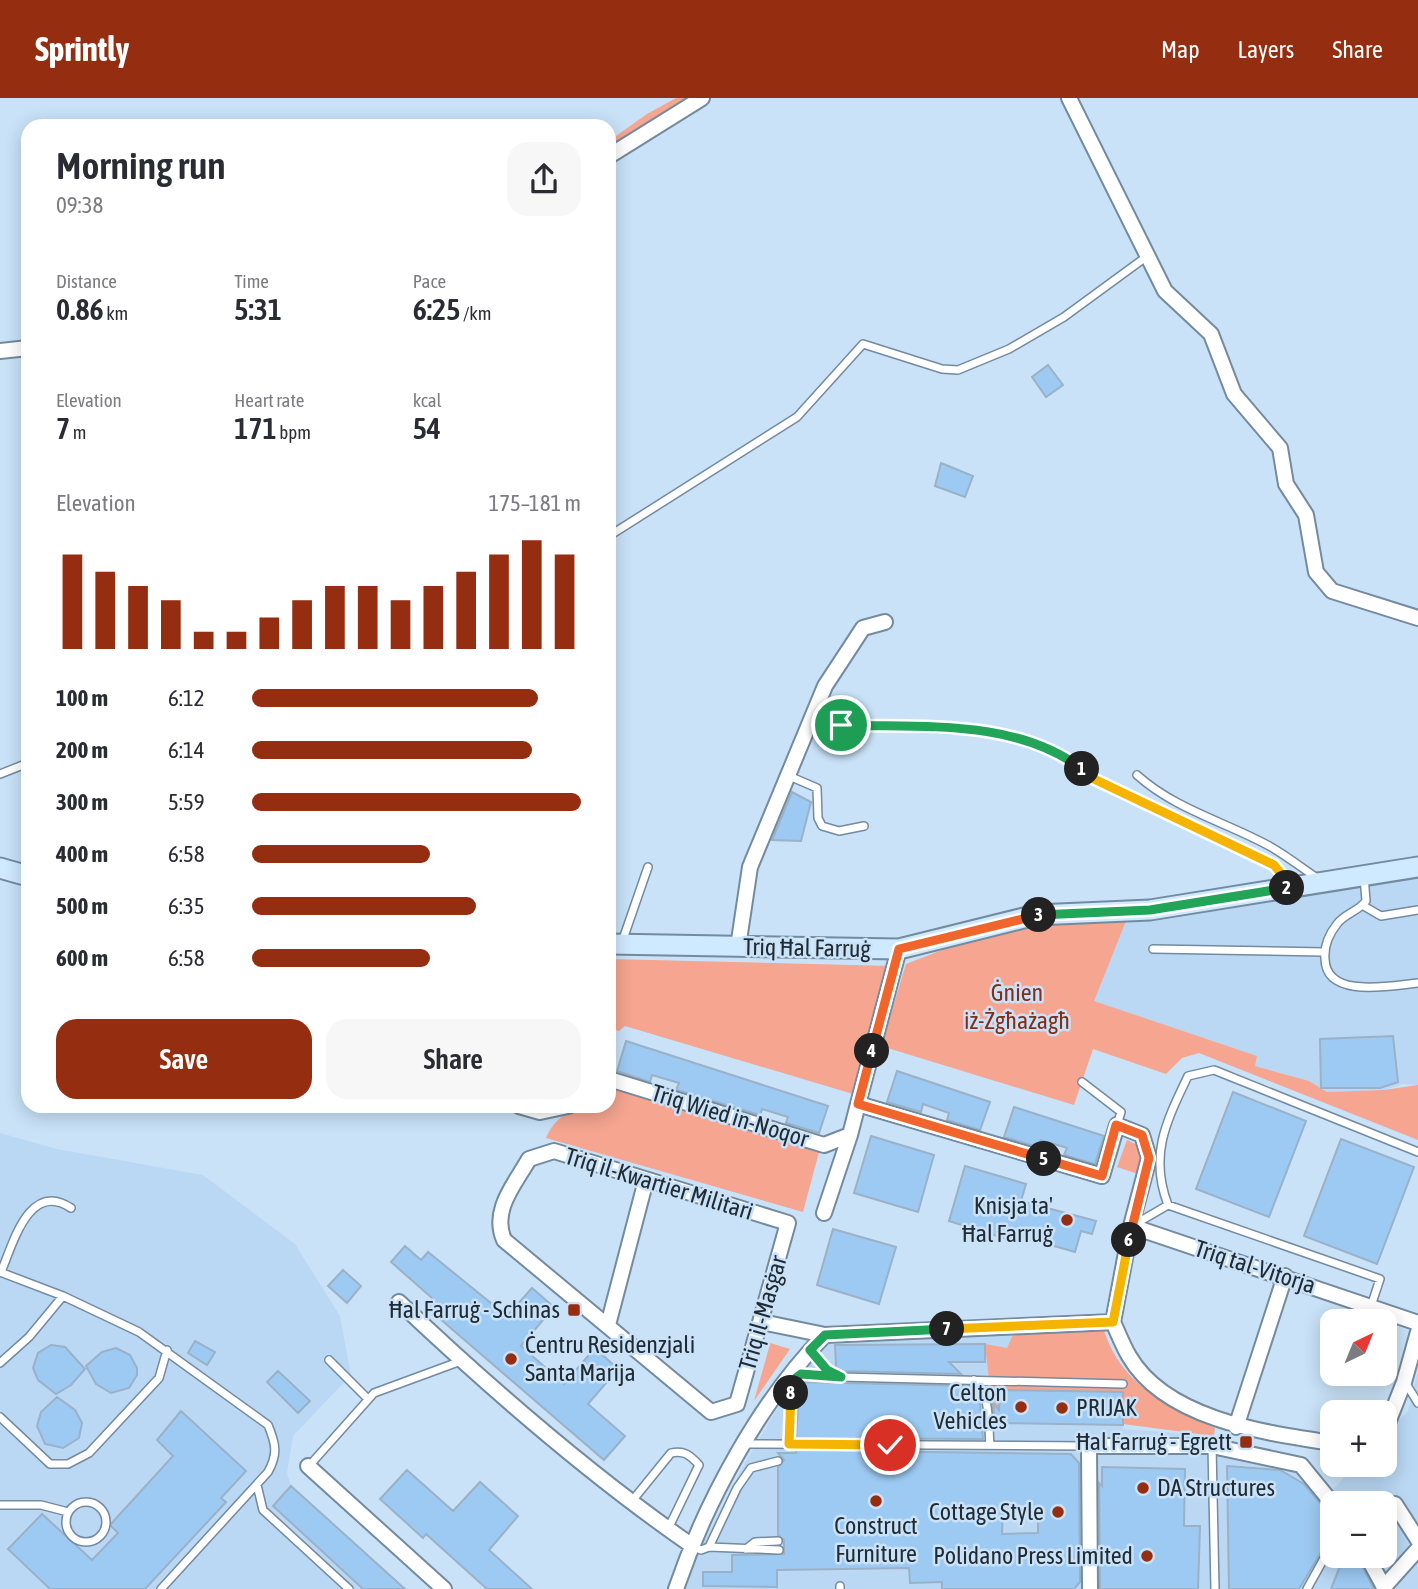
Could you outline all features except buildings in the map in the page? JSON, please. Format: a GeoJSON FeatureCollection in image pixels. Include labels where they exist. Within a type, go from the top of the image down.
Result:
{"type":"FeatureCollection","features":[{"type":"Feature","properties":{"kind":"main road","name":"Triq Ħal Farruġ"},"geometry":{"type":"LineString","coordinates":[[616,944],[899,949],[1036,915],[1150,910],[1418,867]]}},
{"type":"Feature","properties":{"kind":"main road"},"geometry":{"type":"LineString","coordinates":[[0,868],[21,874]]}},
{"type":"Feature","properties":{"kind":"street"},"geometry":{"type":"LineString","coordinates":[[616,152],[702,98]]}},
{"type":"Feature","properties":{"kind":"street"},"geometry":{"type":"LineString","coordinates":[[1069,98],[1165,291],[1211,334],[1234,394],[1280,448],[1286,484],[1306,516],[1316,572],[1332,591],[1418,618]]}},
{"type":"Feature","properties":{"kind":"street"},"geometry":{"type":"LineString","coordinates":[[0,351],[21,349]]}},
{"type":"Feature","properties":{"kind":"street"},"geometry":{"type":"LineString","coordinates":[[738,947],[750,867],[825,686],[850,644],[863,628],[885,622]]}},
{"type":"Feature","properties":{"kind":"street"},"geometry":{"type":"LineString","coordinates":[[824,1213],[850,1135],[899,949]]}},
{"type":"Feature","properties":{"kind":"street","name":"Triq Wied in-Noqor"},"geometry":{"type":"LineString","coordinates":[[616,1081],[824,1145],[850,1135]]}},
{"type":"Feature","properties":{"kind":"street"},"geometry":{"type":"LineString","coordinates":[[858,1104],[1102,1176],[1116,1125],[1142,1135],[1149,1158],[1131,1226],[1113,1322],[1130,1358],[1158,1389],[1236,1427],[1320,1441]]}},
{"type":"Feature","properties":{"kind":"street","name":"Triq il-Kwartier Militari"},"geometry":{"type":"LineString","coordinates":[[608,1325],[504,1240],[499,1228],[500,1210],[529,1159],[554,1151],[788,1223]]}},
{"type":"Feature","properties":{"kind":"street"},"geometry":{"type":"LineString","coordinates":[[608,1325],[646,1180]]}},
{"type":"Feature","properties":{"kind":"street","name":"Triq il-Masġar"},"geometry":{"type":"LineString","coordinates":[[608,1325],[711,1412],[737,1404],[788,1223]]}},
{"type":"Feature","properties":{"kind":"street","name":"Triq tal-Vitorja"},"geometry":{"type":"LineString","coordinates":[[1131,1226],[1418,1322]]}},
{"type":"Feature","properties":{"kind":"street"},"geometry":{"type":"LineString","coordinates":[[1236,1427],[1285,1276]]}},
{"type":"Feature","properties":{"kind":"street"},"geometry":{"type":"LineString","coordinates":[[399,1302],[461,1361],[630,1504],[691,1545]]}},
{"type":"Feature","properties":{"kind":"street"},"geometry":{"type":"LineString","coordinates":[[762,1322],[825,1335],[1113,1322]]}},
{"type":"Feature","properties":{"kind":"street"},"geometry":{"type":"LineString","coordinates":[[1397,1400],[1418,1332]]}},
{"type":"Feature","properties":{"kind":"street"},"geometry":{"type":"LineString","coordinates":[[676,1589],[691,1545],[745,1444],[791,1369],[825,1335]]}},
{"type":"Feature","properties":{"kind":"street"},"geometry":{"type":"LineString","coordinates":[[1090,1589],[1089,1446],[1212,1446],[1301,1465],[1322,1491]]}},
{"type":"Feature","properties":{"kind":"street"},"geometry":{"type":"LineString","coordinates":[[308,1466],[444,1589]]}},
{"type":"Feature","properties":{"kind":"street"},"geometry":{"type":"LineString","coordinates":[[1397,1507],[1418,1541]]}},
{"type":"Feature","properties":{"kind":"street"},"geometry":{"type":"LineString","coordinates":[[1373,1568],[1384,1588],[1418,1549]]}},
{"type":"Feature","properties":{"kind":"lane"},"geometry":{"type":"LineString","coordinates":[[616,532],[797,417],[863,344],[942,369],[958,370],[1009,349],[1064,317],[1146,257]]}},
{"type":"Feature","properties":{"kind":"lane"},"geometry":{"type":"LineString","coordinates":[[841,725],[992,731],[1062,754],[1094,779],[1274,865],[1292,887]]}},
{"type":"Feature","properties":{"kind":"lane"},"geometry":{"type":"LineString","coordinates":[[0,774],[21,766]]}},
{"type":"Feature","properties":{"kind":"lane"},"geometry":{"type":"LineString","coordinates":[[1137,775],[1157,793],[1217,824],[1271,847],[1323,882]]}},
{"type":"Feature","properties":{"kind":"lane"},"geometry":{"type":"LineString","coordinates":[[789,776],[817,788],[818,818],[822,826],[839,831],[864,825]]}},
{"type":"Feature","properties":{"kind":"lane"},"geometry":{"type":"LineString","coordinates":[[616,942],[648,867]]}},
{"type":"Feature","properties":{"kind":"lane"},"geometry":{"type":"LineString","coordinates":[[1364,876],[1366,901],[1337,923],[1324,952],[1325,966],[1336,980],[1347,986],[1418,983]]}},
{"type":"Feature","properties":{"kind":"lane"},"geometry":{"type":"LineString","coordinates":[[1363,905],[1381,916],[1418,910]]}},
{"type":"Feature","properties":{"kind":"lane"},"geometry":{"type":"LineString","coordinates":[[1153,949],[1324,952]]}},
{"type":"Feature","properties":{"kind":"lane"},"geometry":{"type":"LineString","coordinates":[[1168,1205],[1160,1183],[1162,1131],[1188,1076],[1214,1070],[1418,1152]]}},
{"type":"Feature","properties":{"kind":"lane"},"geometry":{"type":"LineString","coordinates":[[1082,1082],[1121,1112],[1116,1125]]}},
{"type":"Feature","properties":{"kind":"lane"},"geometry":{"type":"LineString","coordinates":[[71,1208],[65,1203],[45,1202],[26,1214],[1,1272],[63,1296],[139,1332],[268,1425],[276,1444],[274,1461],[257,1485],[161,1589]]}},
{"type":"Feature","properties":{"kind":"lane"},"geometry":{"type":"LineString","coordinates":[[1131,1226],[1168,1205],[1380,1279],[1371,1306]]}},
{"type":"Feature","properties":{"kind":"lane"},"geometry":{"type":"LineString","coordinates":[[0,1363],[29,1337],[63,1296]]}},
{"type":"Feature","properties":{"kind":"lane"},"geometry":{"type":"LineString","coordinates":[[0,1417],[50,1464],[68,1464],[89,1453],[159,1378],[167,1350]]}},
{"type":"Feature","properties":{"kind":"lane"},"geometry":{"type":"LineString","coordinates":[[810,1350],[827,1370],[841,1377]]}},
{"type":"Feature","properties":{"kind":"lane"},"geometry":{"type":"LineString","coordinates":[[329,1360],[368,1399]]}},
{"type":"Feature","properties":{"kind":"lane"},"geometry":{"type":"LineString","coordinates":[[308,1466],[374,1393],[461,1361]]}},
{"type":"Feature","properties":{"kind":"lane"},"geometry":{"type":"LineString","coordinates":[[789,1444],[792,1381],[801,1374],[1123,1384]]}},
{"type":"Feature","properties":{"kind":"lane"},"geometry":{"type":"LineString","coordinates":[[973,1380],[982,1387],[986,1401],[990,1445]]}},
{"type":"Feature","properties":{"kind":"lane"},"geometry":{"type":"LineString","coordinates":[[1404,1382],[1418,1403]]}},
{"type":"Feature","properties":{"kind":"lane"},"geometry":{"type":"LineString","coordinates":[[745,1444],[1089,1446]]}},
{"type":"Feature","properties":{"kind":"lane"},"geometry":{"type":"LineString","coordinates":[[1212,1446],[1215,1589]]}},
{"type":"Feature","properties":{"kind":"lane"},"geometry":{"type":"LineString","coordinates":[[630,1504],[671,1453],[680,1451],[691,1456],[699,1465],[668,1529]]}},
{"type":"Feature","properties":{"kind":"lane"},"geometry":{"type":"LineString","coordinates":[[709,1547],[737,1488],[751,1468],[778,1461]]}},
{"type":"Feature","properties":{"kind":"lane"},"geometry":{"type":"LineString","coordinates":[[257,1485],[263,1510],[349,1589]]}},
{"type":"Feature","properties":{"kind":"lane"},"geometry":{"type":"LineString","coordinates":[[0,1506],[41,1505],[68,1512],[84,1502],[99,1505],[106,1519],[103,1533],[96,1540],[79,1541],[68,1532],[68,1512]]}},
{"type":"Feature","properties":{"kind":"lane"},"geometry":{"type":"LineString","coordinates":[[746,1549],[755,1542],[778,1541]]}},
{"type":"Feature","properties":{"kind":"lane"},"geometry":{"type":"LineString","coordinates":[[691,1545],[701,1550],[709,1547],[779,1550]]}},
{"type":"Feature","properties":{"kind":"lane"},"geometry":{"type":"LineString","coordinates":[[1307,1589],[1320,1566]]}},
{"type":"Feature","properties":{"kind":"shaded area"},"geometry":{"type":"Polygon","coordinates":[[[1418,876],[1418,1085],[1403,1084],[1384,1090],[1327,1092],[1309,1081],[1254,1066],[1257,1056],[1093,1001],[1126,921],[1418,876]]]}},
{"type":"Feature","properties":{"kind":"shaded area"},"geometry":{"type":"Polygon","coordinates":[[[0,1133],[57,1149],[203,1175],[295,1244],[340,1316],[351,1375],[293,1436],[287,1473],[291,1486],[405,1589],[0,1589],[0,1133]]]}},
{"type":"Feature","properties":{"kind":"shaded area"},"geometry":{"type":"Polygon","coordinates":[[[1104,1331],[1111,1351],[1127,1372],[1123,1429],[1214,1436],[1333,1489],[1344,1477],[1397,1477],[1397,1422],[1408,1411],[1418,1371],[1418,1589],[679,1589],[745,1463],[818,1339],[1104,1331]]]}},
{"type":"Feature","properties":{"kind":"green space"},"geometry":{"type":"Polygon","coordinates":[[[676,98],[693,98],[636,129],[616,144],[616,136],[676,98]]]}},
{"type":"Feature","properties":{"kind":"green space","name":"Ġnien iż-Żgħażagħ"},"geometry":{"type":"Polygon","coordinates":[[[1126,921],[1094,1001],[1257,1056],[1255,1066],[1309,1081],[1327,1092],[1384,1090],[1418,1085],[1418,1140],[1199,1053],[1182,1058],[1166,1074],[1093,1049],[1074,1105],[881,1046],[906,964],[973,938],[1046,922],[1126,921]]]}},
{"type":"Feature","properties":{"kind":"green space"},"geometry":{"type":"Polygon","coordinates":[[[616,959],[891,966],[853,1094],[625,1026],[616,1030],[616,959]]]}},
{"type":"Feature","properties":{"kind":"green space"},"geometry":{"type":"Polygon","coordinates":[[[616,1089],[819,1152],[803,1212],[546,1138],[557,1121],[569,1113],[616,1113],[616,1089]]]}},
{"type":"Feature","properties":{"kind":"green space"},"geometry":{"type":"Polygon","coordinates":[[[1127,1140],[1144,1148],[1144,1176],[1117,1167],[1127,1140]]]}},
{"type":"Feature","properties":{"kind":"green space"},"geometry":{"type":"Polygon","coordinates":[[[1104,1331],[1112,1350],[1134,1380],[1163,1401],[1215,1428],[1214,1436],[1123,1424],[1124,1394],[1077,1395],[1077,1422],[993,1416],[985,1344],[1007,1348],[1013,1335],[1104,1331]]]}},
{"type":"Feature","properties":{"kind":"green space"},"geometry":{"type":"Polygon","coordinates":[[[770,1344],[790,1349],[754,1401],[770,1344]]]}},
{"type":"Feature","properties":{"kind":"place","name":"Knisja ta' Ħal Farruġ"},"geometry":{"type":"Point","coordinates":[1067,1220]}},
{"type":"Feature","properties":{"kind":"place","name":"Ħal Farruġ - Schinas"},"geometry":{"type":"Point","coordinates":[574,1310]}},
{"type":"Feature","properties":{"kind":"place","name":"Ċentru Residenzjali Santa Marija"},"geometry":{"type":"Point","coordinates":[511,1359]}},
{"type":"Feature","properties":{"kind":"place","name":"Celton Vehicles"},"geometry":{"type":"Point","coordinates":[1021,1407]}},
{"type":"Feature","properties":{"kind":"place","name":"PRIJAK"},"geometry":{"type":"Point","coordinates":[1062,1408]}},
{"type":"Feature","properties":{"kind":"place","name":"Ħal Farruġ - Egrett"},"geometry":{"type":"Point","coordinates":[1246,1442]}},
{"type":"Feature","properties":{"kind":"place","name":"DA Structures"},"geometry":{"type":"Point","coordinates":[1143,1488]}},
{"type":"Feature","properties":{"kind":"place","name":"Construct Furniture"},"geometry":{"type":"Point","coordinates":[876,1501]}},
{"type":"Feature","properties":{"kind":"place","name":"Cottage Style"},"geometry":{"type":"Point","coordinates":[1058,1512]}},
{"type":"Feature","properties":{"kind":"place","name":"Polidano Press Limited"},"geometry":{"type":"Point","coordinates":[1147,1556]}},
{"type":"Feature","properties":{"kind":"route"},"geometry":{"type":"LineString","coordinates":[[841,725],[992,731],[1062,754],[1094,779],[1274,865],[1292,887],[1150,910],[1036,915],[899,949],[858,1104],[1102,1176],[1116,1125],[1142,1135],[1149,1158],[1131,1226],[1113,1322],[825,1335],[810,1350],[827,1370],[841,1377],[801,1374],[792,1381],[789,1444],[890,1445]]}}]}
